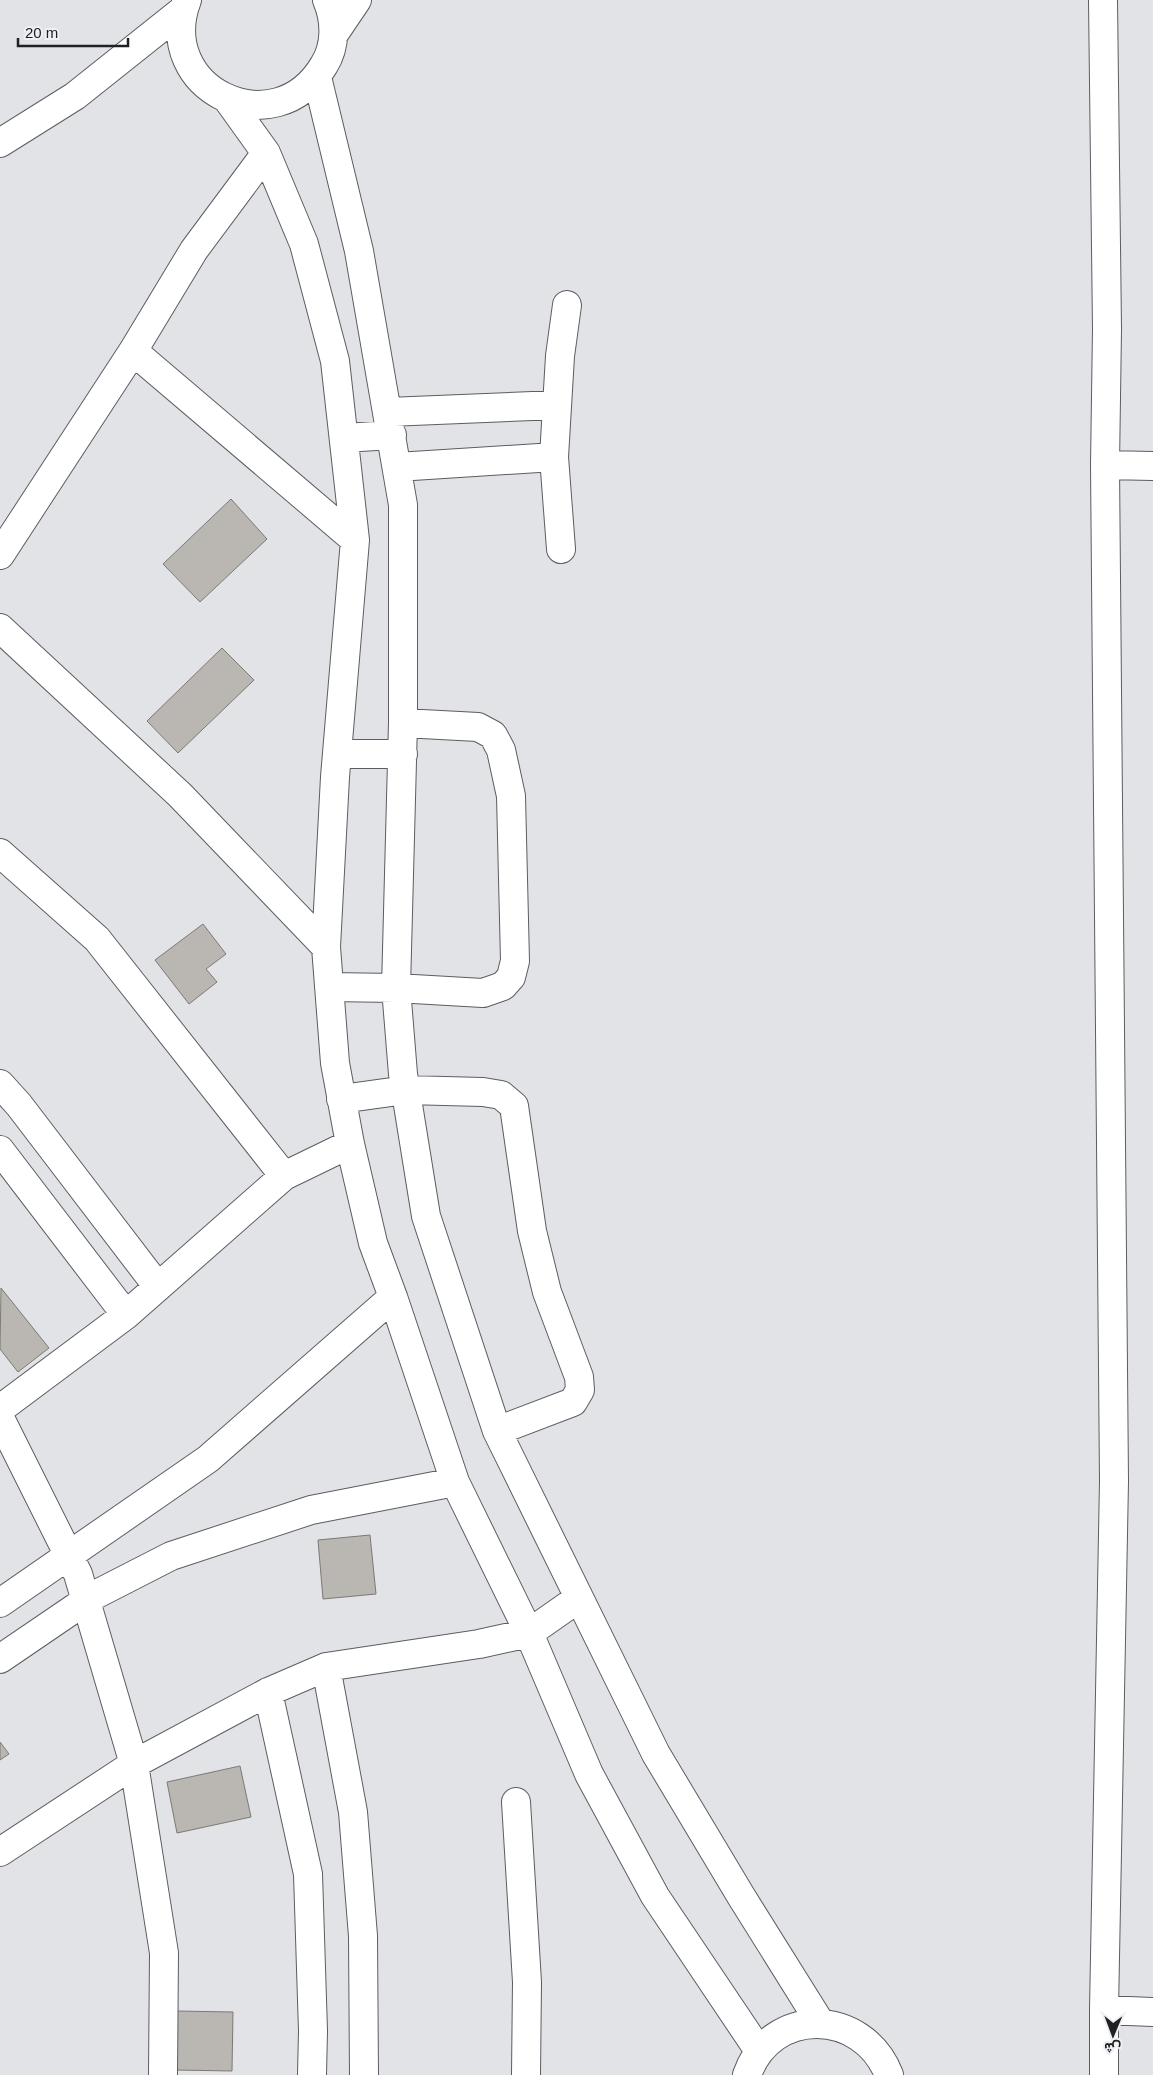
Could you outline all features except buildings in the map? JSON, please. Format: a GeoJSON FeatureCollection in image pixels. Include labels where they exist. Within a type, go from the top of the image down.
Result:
{"type":"FeatureCollection","features":[{"type":"Feature","properties":{"kind":"street"},"geometry":{"type":"LineString","coordinates":[[185,5],[181,32],[185,54],[194,73],[209,89],[228,100],[252,106],[276,104],[299,94],[317,77],[329,57],[334,34],[331,10],[326,0]]}},
{"type":"Feature","properties":{"kind":"street"},"geometry":{"type":"LineString","coordinates":[[334,34],[357,0]]}},
{"type":"Feature","properties":{"kind":"street"},"geometry":{"type":"LineString","coordinates":[[1103,0],[1107,329],[1105,465],[1114,1481],[1104,2075]]}},
{"type":"Feature","properties":{"kind":"street"},"geometry":{"type":"LineString","coordinates":[[0,143],[75,96],[185,5]]}},
{"type":"Feature","properties":{"kind":"street"},"geometry":{"type":"LineString","coordinates":[[317,77],[359,251],[403,505],[403,754],[396,988],[406,1090],[426,1216],[497,1432],[656,1754],[741,1896],[821,2024]]}},
{"type":"Feature","properties":{"kind":"street"},"geometry":{"type":"LineString","coordinates":[[228,100],[266,153],[304,244],[335,361],[355,540],[337,754],[326,947],[335,1063],[350,1144],[373,1243],[455,1482],[529,1633],[589,1774],[655,1896],[759,2051]]}},
{"type":"Feature","properties":{"kind":"street"},"geometry":{"type":"LineString","coordinates":[[0,555],[133,352],[194,250],[266,153]]}},
{"type":"Feature","properties":{"kind":"street"},"geometry":{"type":"LineString","coordinates":[[561,549],[554,457],[560,356],[566,305]]}},
{"type":"Feature","properties":{"kind":"street"},"geometry":{"type":"LineString","coordinates":[[133,352],[355,540]]}},
{"type":"Feature","properties":{"kind":"street"},"geometry":{"type":"LineString","coordinates":[[344,438],[390,424],[557,405]]}},
{"type":"Feature","properties":{"kind":"street"},"geometry":{"type":"LineString","coordinates":[[397,467],[554,457]]}},
{"type":"Feature","properties":{"kind":"street"},"geometry":{"type":"LineString","coordinates":[[1105,465],[1153,466]]}},
{"type":"Feature","properties":{"kind":"street"},"geometry":{"type":"LineString","coordinates":[[0,628],[180,795],[326,947]]}},
{"type":"Feature","properties":{"kind":"street"},"geometry":{"type":"LineString","coordinates":[[329,987],[396,988],[483,993],[503,986],[511,977],[515,961],[511,796],[501,750],[492,735],[478,727],[403,723]]}},
{"type":"Feature","properties":{"kind":"street"},"geometry":{"type":"LineString","coordinates":[[337,754],[403,754]]}},
{"type":"Feature","properties":{"kind":"street"},"geometry":{"type":"LineString","coordinates":[[0,853],[97,939],[284,1176]]}},
{"type":"Feature","properties":{"kind":"street"},"geometry":{"type":"LineString","coordinates":[[0,1084],[19,1105],[158,1287]]}},
{"type":"Feature","properties":{"kind":"street"},"geometry":{"type":"LineString","coordinates":[[341,1099],[406,1090],[483,1092],[502,1095],[514,1106],[532,1231],[547,1292],[579,1377],[580,1390],[573,1402],[497,1432]]}},
{"type":"Feature","properties":{"kind":"street"},"geometry":{"type":"LineString","coordinates":[[0,1409],[126,1315],[284,1176],[350,1144]]}},
{"type":"Feature","properties":{"kind":"street"},"geometry":{"type":"LineString","coordinates":[[0,1150],[126,1315]]}},
{"type":"Feature","properties":{"kind":"street"},"geometry":{"type":"LineString","coordinates":[[0,1603],[208,1460],[393,1297]]}},
{"type":"Feature","properties":{"kind":"street"},"geometry":{"type":"LineString","coordinates":[[0,1418],[78,1574],[134,1764],[164,1953],[163,2075]]}},
{"type":"Feature","properties":{"kind":"street"},"geometry":{"type":"LineString","coordinates":[[0,1659],[86,1600],[171,1556],[311,1510],[455,1482]]}},
{"type":"Feature","properties":{"kind":"street"},"geometry":{"type":"LineString","coordinates":[[0,1852],[134,1764],[268,1692],[326,1667],[479,1644],[529,1633],[579,1598]]}},
{"type":"Feature","properties":{"kind":"street"},"geometry":{"type":"LineString","coordinates":[[326,1667],[353,1812],[363,1936],[364,2075]]}},
{"type":"Feature","properties":{"kind":"street"},"geometry":{"type":"LineString","coordinates":[[268,1692],[308,1874],[314,2031],[312,2075]]}},
{"type":"Feature","properties":{"kind":"street"},"geometry":{"type":"LineString","coordinates":[[516,1802],[527,1982],[526,2075]]}},
{"type":"Feature","properties":{"kind":"street"},"geometry":{"type":"LineString","coordinates":[[1104,2010],[1153,2012]]}},
{"type":"Feature","properties":{"kind":"street"},"geometry":{"type":"LineString","coordinates":[[747,2075],[759,2051],[776,2036],[798,2026],[821,2024],[846,2028],[868,2042],[883,2061],[889,2075]]}}]}
